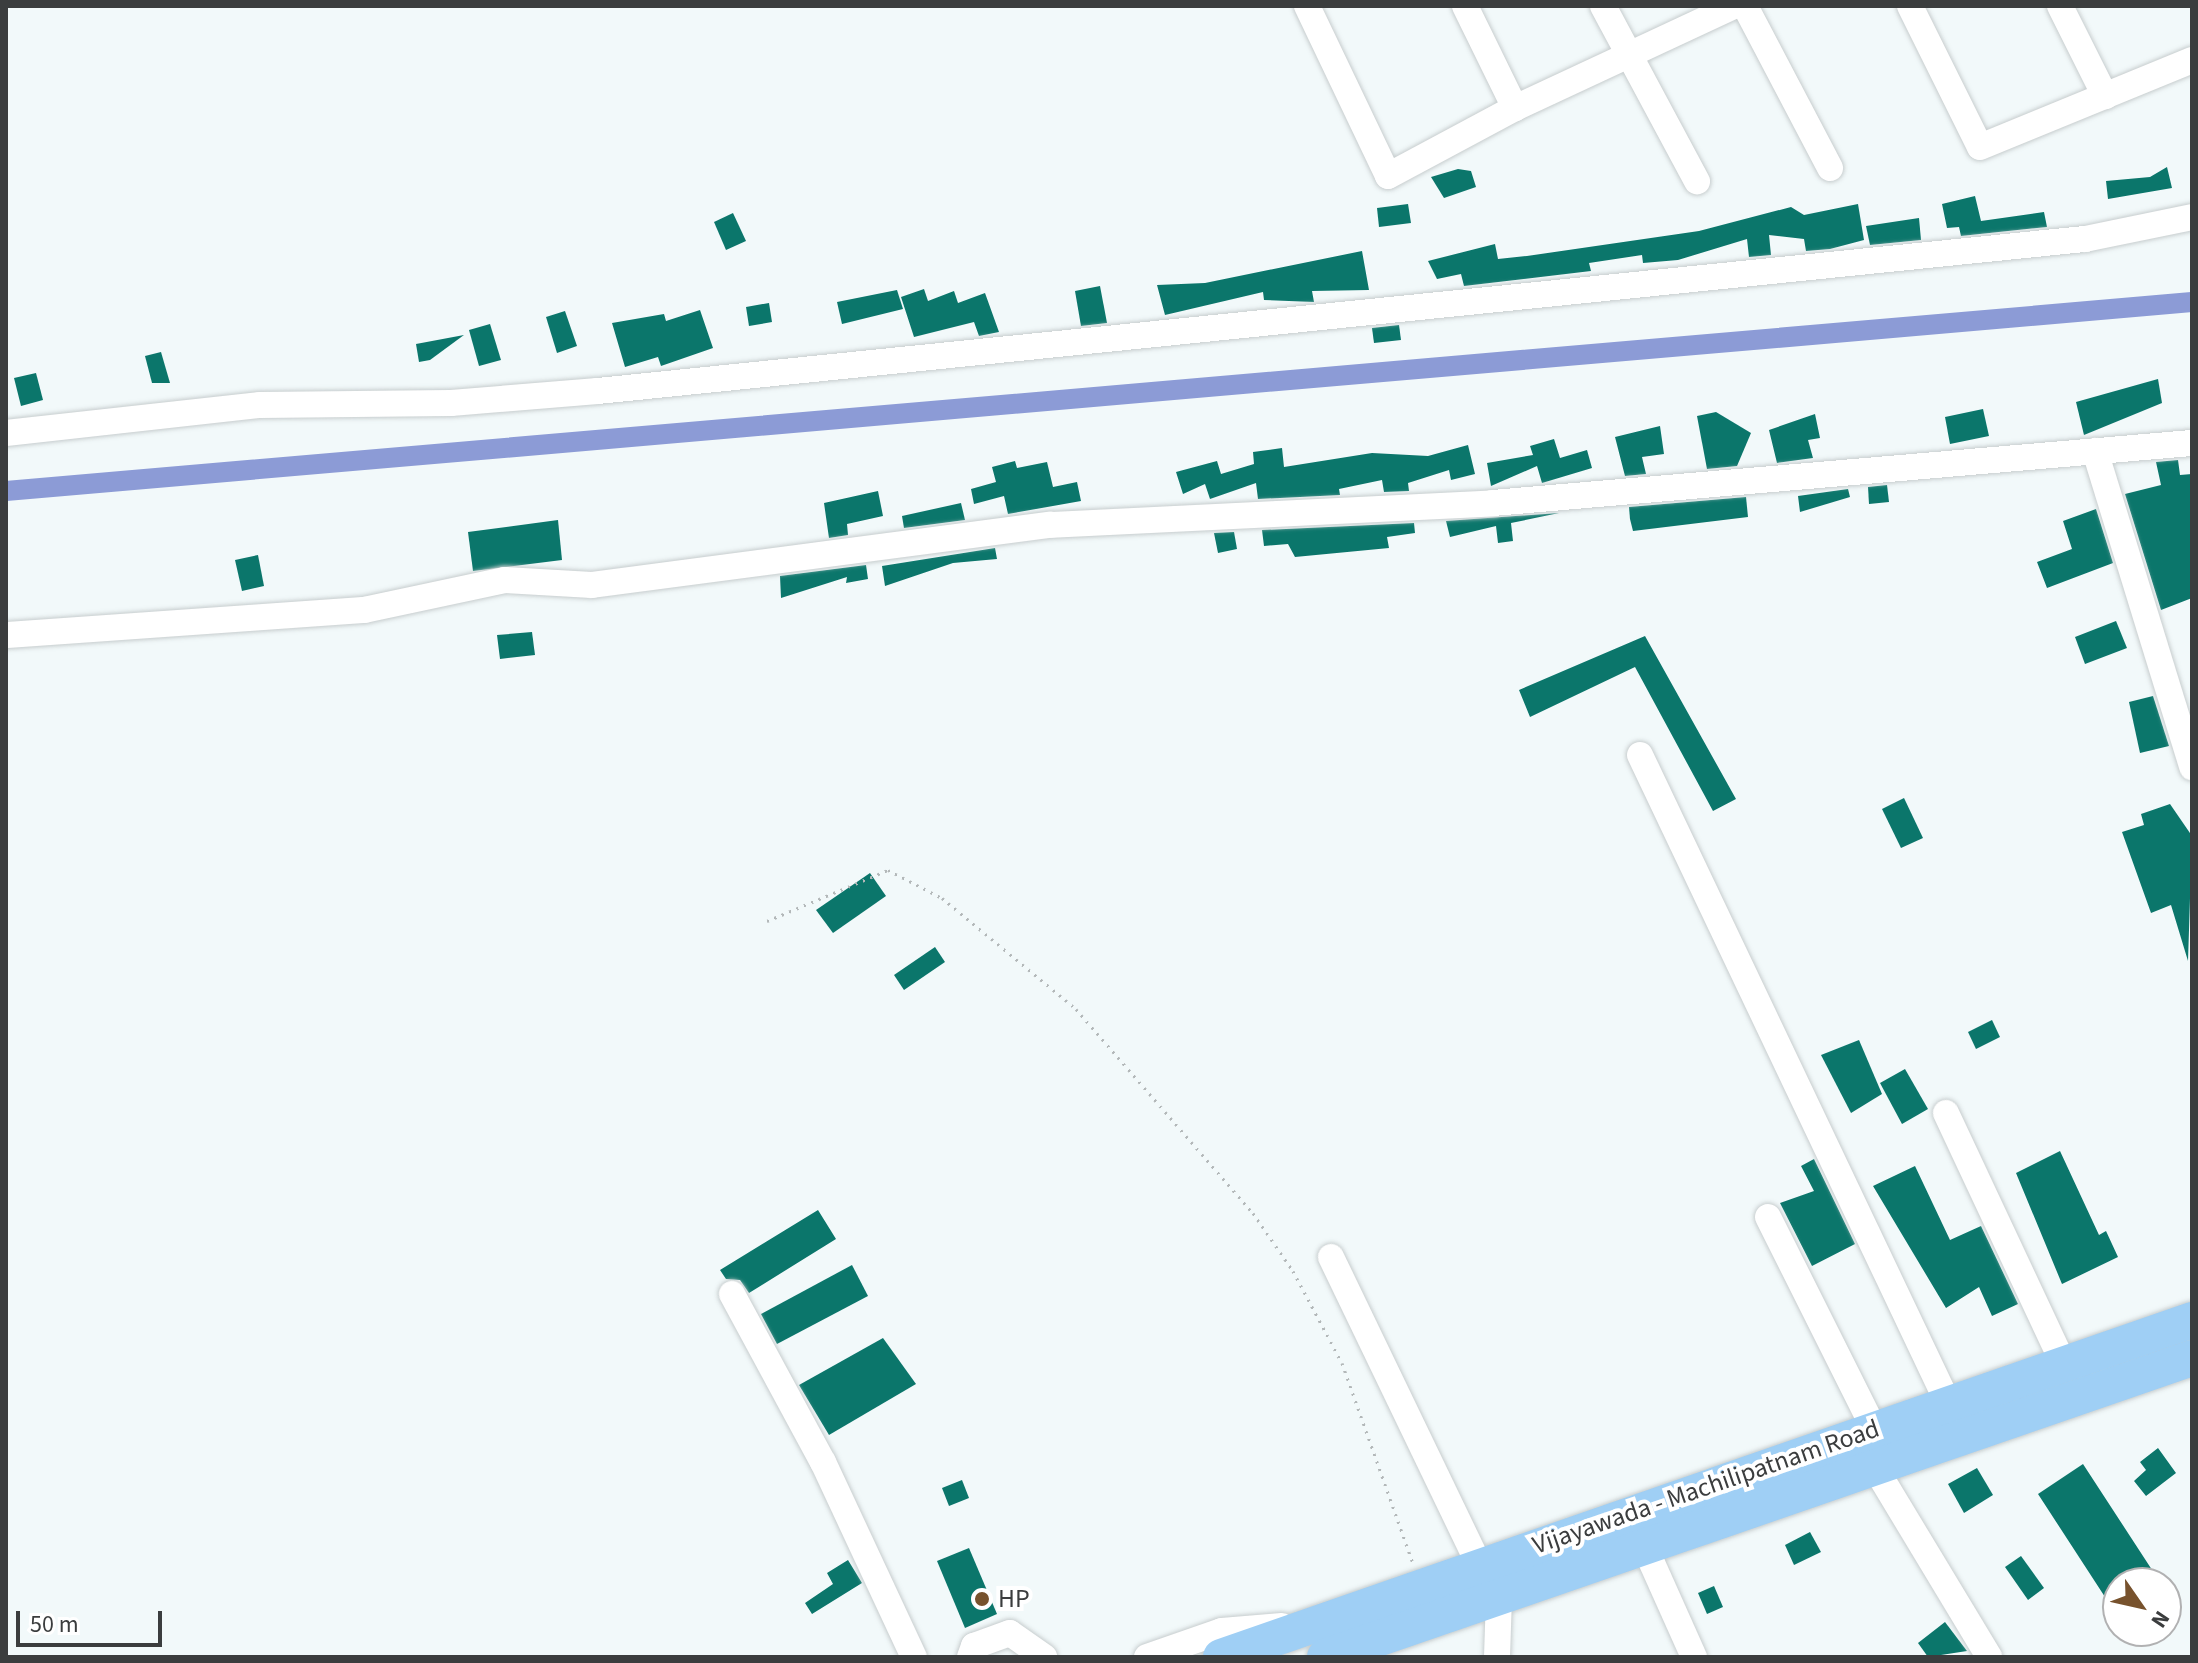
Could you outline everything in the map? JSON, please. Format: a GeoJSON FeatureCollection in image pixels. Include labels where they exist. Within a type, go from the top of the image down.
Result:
{"type":"FeatureCollection","features":[{"type":"Feature","properties":{"kind":"highway","name":"Vijayawada - Machilipatnam Road"},"geometry":{"type":"LineString","coordinates":[[1322,1640],[1420,1587],[2192,1320]]}},
{"type":"Feature","properties":{"kind":"highway","name":"Vijayawada - Machilipatnam Road"},"geometry":{"type":"LineString","coordinates":[[1221,1657],[1322,1640],[1499,1597],[1643,1543],[2192,1358]]}},
{"type":"Feature","properties":{"kind":"street"},"geometry":{"type":"LineString","coordinates":[[1307,6],[1388,176],[1515,108],[1629,60],[1734,6]]}},
{"type":"Feature","properties":{"kind":"street"},"geometry":{"type":"LineString","coordinates":[[1465,6],[1515,108]]}},
{"type":"Feature","properties":{"kind":"street"},"geometry":{"type":"LineString","coordinates":[[1603,6],[1629,60],[1697,181]]}},
{"type":"Feature","properties":{"kind":"street"},"geometry":{"type":"LineString","coordinates":[[1745,6],[1830,168]]}},
{"type":"Feature","properties":{"kind":"street"},"geometry":{"type":"LineString","coordinates":[[1910,6],[1980,147],[2192,60]]}},
{"type":"Feature","properties":{"kind":"street"},"geometry":{"type":"LineString","coordinates":[[2060,6],[2105,96]]}},
{"type":"Feature","properties":{"kind":"street"},"geometry":{"type":"LineString","coordinates":[[6,433],[260,405],[451,403],[598,391],[2085,239],[2192,217]]}},
{"type":"Feature","properties":{"kind":"street"},"geometry":{"type":"LineString","coordinates":[[6,635],[364,610],[505,580],[592,585],[1050,525],[1493,503],[2192,443]]}},
{"type":"Feature","properties":{"kind":"street"},"geometry":{"type":"LineString","coordinates":[[2095,451],[2192,767]]}},
{"type":"Feature","properties":{"kind":"street"},"geometry":{"type":"LineString","coordinates":[[1640,755],[1948,1403]]}},
{"type":"Feature","properties":{"kind":"street"},"geometry":{"type":"LineString","coordinates":[[1946,1113],[2063,1363]]}},
{"type":"Feature","properties":{"kind":"street"},"geometry":{"type":"LineString","coordinates":[[1768,1217],[1874,1429]]}},
{"type":"Feature","properties":{"kind":"street"},"geometry":{"type":"LineString","coordinates":[[1331,1257],[1480,1566]]}},
{"type":"Feature","properties":{"kind":"street"},"geometry":{"type":"LineString","coordinates":[[732,1294],[823,1462],[914,1657]]}},
{"type":"Feature","properties":{"kind":"street"},"geometry":{"type":"LineString","coordinates":[[1874,1466],[1989,1657]]}},
{"type":"Feature","properties":{"kind":"street"},"geometry":{"type":"LineString","coordinates":[[1643,1543],[1694,1657]]}},
{"type":"Feature","properties":{"kind":"street"},"geometry":{"type":"LineString","coordinates":[[1497,1657],[1499,1597]]}},
{"type":"Feature","properties":{"kind":"street"},"geometry":{"type":"LineString","coordinates":[[1147,1657],[1222,1631],[1322,1640]]}},
{"type":"Feature","properties":{"kind":"street"},"geometry":{"type":"LineString","coordinates":[[970,1657],[974,1646],[1010,1633],[1044,1657]]}},
{"type":"Feature","properties":{"kind":"path"},"geometry":{"type":"LineString","coordinates":[[767,921],[888,870],[942,898],[1076,1009],[1243,1202],[1293,1271],[1342,1363],[1420,1587]]}},
{"type":"Feature","properties":{"kind":"building"},"geometry":{"type":"Polygon","coordinates":[[[2167,167],[2172,188],[2108,199],[2106,181],[2150,177],[2167,167]]]}},
{"type":"Feature","properties":{"kind":"building"},"geometry":{"type":"Polygon","coordinates":[[[1458,169],[1471,171],[1476,187],[1444,198],[1431,177],[1458,169]]]}},
{"type":"Feature","properties":{"kind":"building"},"geometry":{"type":"Polygon","coordinates":[[[1975,196],[1981,221],[2044,212],[2047,227],[1961,236],[1959,227],[1947,228],[1942,204],[1975,196]]]}},
{"type":"Feature","properties":{"kind":"building"},"geometry":{"type":"Polygon","coordinates":[[[1408,204],[1411,223],[1379,227],[1377,208],[1408,204]]]}},
{"type":"Feature","properties":{"kind":"building"},"geometry":{"type":"Polygon","coordinates":[[[1858,204],[1864,240],[1830,249],[1806,251],[1804,239],[1769,235],[1771,255],[1749,257],[1747,239],[1678,260],[1643,263],[1642,255],[1589,263],[1591,271],[1464,286],[1461,274],[1437,279],[1428,261],[1495,244],[1498,259],[1527,256],[1699,231],[1791,207],[1804,215],[1858,204]]]}},
{"type":"Feature","properties":{"kind":"building"},"geometry":{"type":"Polygon","coordinates":[[[733,213],[746,241],[726,250],[714,222],[733,213]]]}},
{"type":"Feature","properties":{"kind":"building"},"geometry":{"type":"Polygon","coordinates":[[[1919,218],[1921,240],[1870,245],[1866,226],[1919,218]]]}},
{"type":"Feature","properties":{"kind":"building"},"geometry":{"type":"Polygon","coordinates":[[[1362,251],[1369,290],[1312,291],[1314,302],[1264,300],[1263,292],[1165,315],[1157,285],[1205,283],[1362,251]]]}},
{"type":"Feature","properties":{"kind":"building"},"geometry":{"type":"Polygon","coordinates":[[[1100,286],[1107,323],[1081,326],[1075,291],[1100,286]]]}},
{"type":"Feature","properties":{"kind":"building"},"geometry":{"type":"Polygon","coordinates":[[[924,289],[928,301],[954,291],[958,303],[985,293],[999,332],[979,336],[974,322],[914,337],[901,297],[924,289]]]}},
{"type":"Feature","properties":{"kind":"building"},"geometry":{"type":"Polygon","coordinates":[[[897,290],[903,309],[842,324],[837,302],[897,290]]]}},
{"type":"Feature","properties":{"kind":"building"},"geometry":{"type":"Polygon","coordinates":[[[769,303],[772,322],[749,326],[746,307],[769,303]]]}},
{"type":"Feature","properties":{"kind":"building"},"geometry":{"type":"Polygon","coordinates":[[[700,310],[713,348],[661,366],[658,357],[625,367],[612,323],[664,314],[666,321],[700,310]]]}},
{"type":"Feature","properties":{"kind":"building"},"geometry":{"type":"Polygon","coordinates":[[[565,311],[577,346],[557,353],[546,317],[565,311]]]}},
{"type":"Feature","properties":{"kind":"building"},"geometry":{"type":"Polygon","coordinates":[[[490,324],[501,360],[479,366],[469,330],[490,324]]]}},
{"type":"Feature","properties":{"kind":"building"},"geometry":{"type":"Polygon","coordinates":[[[1399,325],[1401,340],[1374,343],[1372,328],[1399,325]]]}},
{"type":"Feature","properties":{"kind":"building"},"geometry":{"type":"Polygon","coordinates":[[[464,335],[430,360],[419,362],[416,344],[464,335]]]}},
{"type":"Feature","properties":{"kind":"building"},"geometry":{"type":"Polygon","coordinates":[[[161,352],[170,383],[152,383],[145,356],[161,352]]]}},
{"type":"Feature","properties":{"kind":"building"},"geometry":{"type":"Polygon","coordinates":[[[36,373],[43,400],[21,406],[14,378],[36,373]]]}},
{"type":"Feature","properties":{"kind":"building"},"geometry":{"type":"Polygon","coordinates":[[[2158,379],[2162,403],[2084,435],[2076,402],[2158,379]]]}},
{"type":"Feature","properties":{"kind":"building"},"geometry":{"type":"Polygon","coordinates":[[[1983,409],[1989,436],[1950,444],[1945,417],[1983,409]]]}},
{"type":"Feature","properties":{"kind":"building"},"geometry":{"type":"Polygon","coordinates":[[[1716,412],[1751,433],[1737,466],[1707,469],[1697,416],[1716,412]]]}},
{"type":"Feature","properties":{"kind":"building"},"geometry":{"type":"Polygon","coordinates":[[[1815,414],[1820,438],[1808,440],[1813,458],[1777,463],[1769,430],[1815,414]]]}},
{"type":"Feature","properties":{"kind":"building"},"geometry":{"type":"Polygon","coordinates":[[[1660,426],[1664,454],[1642,457],[1646,474],[1625,476],[1615,437],[1660,426]]]}},
{"type":"Feature","properties":{"kind":"building"},"geometry":{"type":"Polygon","coordinates":[[[1554,439],[1560,458],[1587,450],[1592,468],[1542,483],[1537,466],[1491,486],[1487,463],[1533,455],[1530,446],[1554,439]]]}},
{"type":"Feature","properties":{"kind":"building"},"geometry":{"type":"Polygon","coordinates":[[[1468,445],[1475,474],[1451,480],[1449,470],[1408,483],[1409,491],[1384,492],[1382,480],[1339,489],[1340,495],[1258,499],[1256,483],[1210,499],[1205,484],[1183,494],[1176,472],[1217,461],[1221,474],[1254,464],[1253,452],[1282,448],[1284,467],[1372,453],[1428,456],[1468,445]]]}},
{"type":"Feature","properties":{"kind":"building"},"geometry":{"type":"Polygon","coordinates":[[[2178,460],[2180,475],[2192,474],[2192,598],[2161,610],[2125,494],[2161,485],[2156,462],[2178,460]]]}},
{"type":"Feature","properties":{"kind":"building"},"geometry":{"type":"Polygon","coordinates":[[[1015,461],[1017,468],[1047,462],[1053,487],[1077,482],[1081,501],[1008,514],[1004,496],[974,504],[971,489],[996,482],[992,467],[1015,461]]]}},
{"type":"Feature","properties":{"kind":"building"},"geometry":{"type":"Polygon","coordinates":[[[1887,485],[1889,502],[1869,504],[1868,487],[1887,485]]]}},
{"type":"Feature","properties":{"kind":"building"},"geometry":{"type":"Polygon","coordinates":[[[1848,489],[1850,497],[1800,512],[1798,496],[1848,489]]]}},
{"type":"Feature","properties":{"kind":"building"},"geometry":{"type":"Polygon","coordinates":[[[878,491],[883,516],[847,524],[848,535],[829,538],[824,503],[878,491]]]}},
{"type":"Feature","properties":{"kind":"building"},"geometry":{"type":"Polygon","coordinates":[[[1746,497],[1748,517],[1633,531],[1630,519],[1629,507],[1746,497]]]}},
{"type":"Feature","properties":{"kind":"building"},"geometry":{"type":"Polygon","coordinates":[[[961,503],[965,520],[904,528],[902,516],[961,503]]]}},
{"type":"Feature","properties":{"kind":"building"},"geometry":{"type":"Polygon","coordinates":[[[2096,509],[2113,563],[2047,588],[2037,562],[2072,549],[2063,521],[2096,509]]]}},
{"type":"Feature","properties":{"kind":"building"},"geometry":{"type":"Polygon","coordinates":[[[1559,513],[1511,523],[1513,541],[1498,543],[1496,526],[1450,537],[1446,521],[1559,513]]]}},
{"type":"Feature","properties":{"kind":"building"},"geometry":{"type":"Polygon","coordinates":[[[558,520],[562,560],[473,571],[468,532],[558,520]]]}},
{"type":"Feature","properties":{"kind":"building"},"geometry":{"type":"Polygon","coordinates":[[[1414,523],[1415,533],[1387,537],[1389,548],[1295,557],[1288,544],[1264,546],[1262,530],[1414,523]]]}},
{"type":"Feature","properties":{"kind":"building"},"geometry":{"type":"Polygon","coordinates":[[[1234,532],[1237,549],[1218,553],[1214,533],[1234,532]]]}},
{"type":"Feature","properties":{"kind":"building"},"geometry":{"type":"Polygon","coordinates":[[[995,548],[997,559],[953,563],[885,586],[882,566],[995,548]]]}},
{"type":"Feature","properties":{"kind":"building"},"geometry":{"type":"Polygon","coordinates":[[[258,555],[264,586],[242,591],[235,560],[258,555]]]}},
{"type":"Feature","properties":{"kind":"building"},"geometry":{"type":"Polygon","coordinates":[[[866,565],[868,579],[846,583],[847,577],[781,598],[780,576],[866,565]]]}},
{"type":"Feature","properties":{"kind":"building"},"geometry":{"type":"Polygon","coordinates":[[[2116,621],[2127,648],[2085,664],[2075,637],[2116,621]]]}},
{"type":"Feature","properties":{"kind":"building"},"geometry":{"type":"Polygon","coordinates":[[[532,632],[535,655],[500,659],[497,635],[532,632]]]}},
{"type":"Feature","properties":{"kind":"building"},"geometry":{"type":"Polygon","coordinates":[[[1645,636],[1736,799],[1713,811],[1635,667],[1530,717],[1519,690],[1645,636]]]}},
{"type":"Feature","properties":{"kind":"building"},"geometry":{"type":"Polygon","coordinates":[[[2153,696],[2169,746],[2140,753],[2129,702],[2153,696]]]}},
{"type":"Feature","properties":{"kind":"building"},"geometry":{"type":"Polygon","coordinates":[[[1904,798],[1923,838],[1901,848],[1882,809],[1904,798]]]}},
{"type":"Feature","properties":{"kind":"building"},"geometry":{"type":"Polygon","coordinates":[[[2170,804],[2192,836],[2188,961],[2171,905],[2151,913],[2122,832],[2144,825],[2141,814],[2170,804]]]}},
{"type":"Feature","properties":{"kind":"building"},"geometry":{"type":"Polygon","coordinates":[[[870,873],[886,896],[833,933],[816,910],[870,873]]]}},
{"type":"Feature","properties":{"kind":"building"},"geometry":{"type":"Polygon","coordinates":[[[935,947],[945,962],[904,990],[894,975],[935,947]]]}},
{"type":"Feature","properties":{"kind":"building"},"geometry":{"type":"Polygon","coordinates":[[[1992,1020],[2000,1037],[1976,1049],[1968,1032],[1992,1020]]]}},
{"type":"Feature","properties":{"kind":"building"},"geometry":{"type":"Polygon","coordinates":[[[1859,1040],[1882,1094],[1851,1113],[1821,1055],[1859,1040]]]}},
{"type":"Feature","properties":{"kind":"building"},"geometry":{"type":"Polygon","coordinates":[[[1905,1069],[1928,1109],[1902,1124],[1880,1083],[1905,1069]]]}},
{"type":"Feature","properties":{"kind":"building"},"geometry":{"type":"Polygon","coordinates":[[[2060,1151],[2099,1235],[2106,1231],[2118,1257],[2062,1284],[2016,1173],[2060,1151]]]}},
{"type":"Feature","properties":{"kind":"building"},"geometry":{"type":"Polygon","coordinates":[[[1814,1159],[1855,1244],[1812,1266],[1780,1203],[1814,1191],[1801,1166],[1814,1159]]]}},
{"type":"Feature","properties":{"kind":"building"},"geometry":{"type":"Polygon","coordinates":[[[1915,1166],[1950,1240],[1981,1226],[2018,1304],[1992,1316],[1979,1287],[1946,1308],[1873,1186],[1915,1166]]]}},
{"type":"Feature","properties":{"kind":"building"},"geometry":{"type":"Polygon","coordinates":[[[818,1210],[836,1239],[749,1293],[740,1280],[726,1279],[720,1270],[818,1210]]]}},
{"type":"Feature","properties":{"kind":"building"},"geometry":{"type":"Polygon","coordinates":[[[852,1265],[868,1296],[777,1344],[761,1314],[852,1265]]]}},
{"type":"Feature","properties":{"kind":"building"},"geometry":{"type":"Polygon","coordinates":[[[883,1338],[916,1384],[829,1435],[799,1385],[883,1338]]]}},
{"type":"Feature","properties":{"kind":"building"},"geometry":{"type":"Polygon","coordinates":[[[2158,1448],[2176,1473],[2146,1496],[2134,1481],[2146,1470],[2140,1462],[2158,1448]]]}},
{"type":"Feature","properties":{"kind":"building"},"geometry":{"type":"Polygon","coordinates":[[[2083,1464],[2150,1567],[2102,1567],[2102,1592],[2038,1494],[2083,1464]]]}},
{"type":"Feature","properties":{"kind":"building"},"geometry":{"type":"Polygon","coordinates":[[[1977,1468],[1993,1495],[1964,1513],[1948,1484],[1977,1468]]]}},
{"type":"Feature","properties":{"kind":"building"},"geometry":{"type":"Polygon","coordinates":[[[962,1480],[969,1498],[949,1506],[942,1488],[962,1480]]]}},
{"type":"Feature","properties":{"kind":"building"},"geometry":{"type":"Polygon","coordinates":[[[1810,1532],[1821,1552],[1794,1565],[1785,1545],[1810,1532]]]}},
{"type":"Feature","properties":{"kind":"building"},"geometry":{"type":"Polygon","coordinates":[[[969,1548],[997,1614],[965,1628],[937,1561],[969,1548]]]}},
{"type":"Feature","properties":{"kind":"building"},"geometry":{"type":"Polygon","coordinates":[[[2021,1556],[2044,1588],[2028,1600],[2005,1567],[2021,1556]]]}},
{"type":"Feature","properties":{"kind":"building"},"geometry":{"type":"Polygon","coordinates":[[[848,1560],[862,1583],[812,1614],[805,1603],[833,1584],[827,1573],[848,1560]]]}},
{"type":"Feature","properties":{"kind":"building"},"geometry":{"type":"Polygon","coordinates":[[[1714,1586],[1723,1607],[1707,1614],[1698,1593],[1714,1586]]]}},
{"type":"Feature","properties":{"kind":"building"},"geometry":{"type":"Polygon","coordinates":[[[1945,1622],[1967,1651],[1928,1657],[1918,1643],[1945,1622]]]}},
{"type":"Feature","properties":{"kind":"waterway"},"geometry":{"type":"LineString","coordinates":[[6,491],[2192,302]]}},
{"type":"Feature","properties":{"kind":"place","name":"HP"},"geometry":{"type":"Point","coordinates":[982,1599]}}]}
